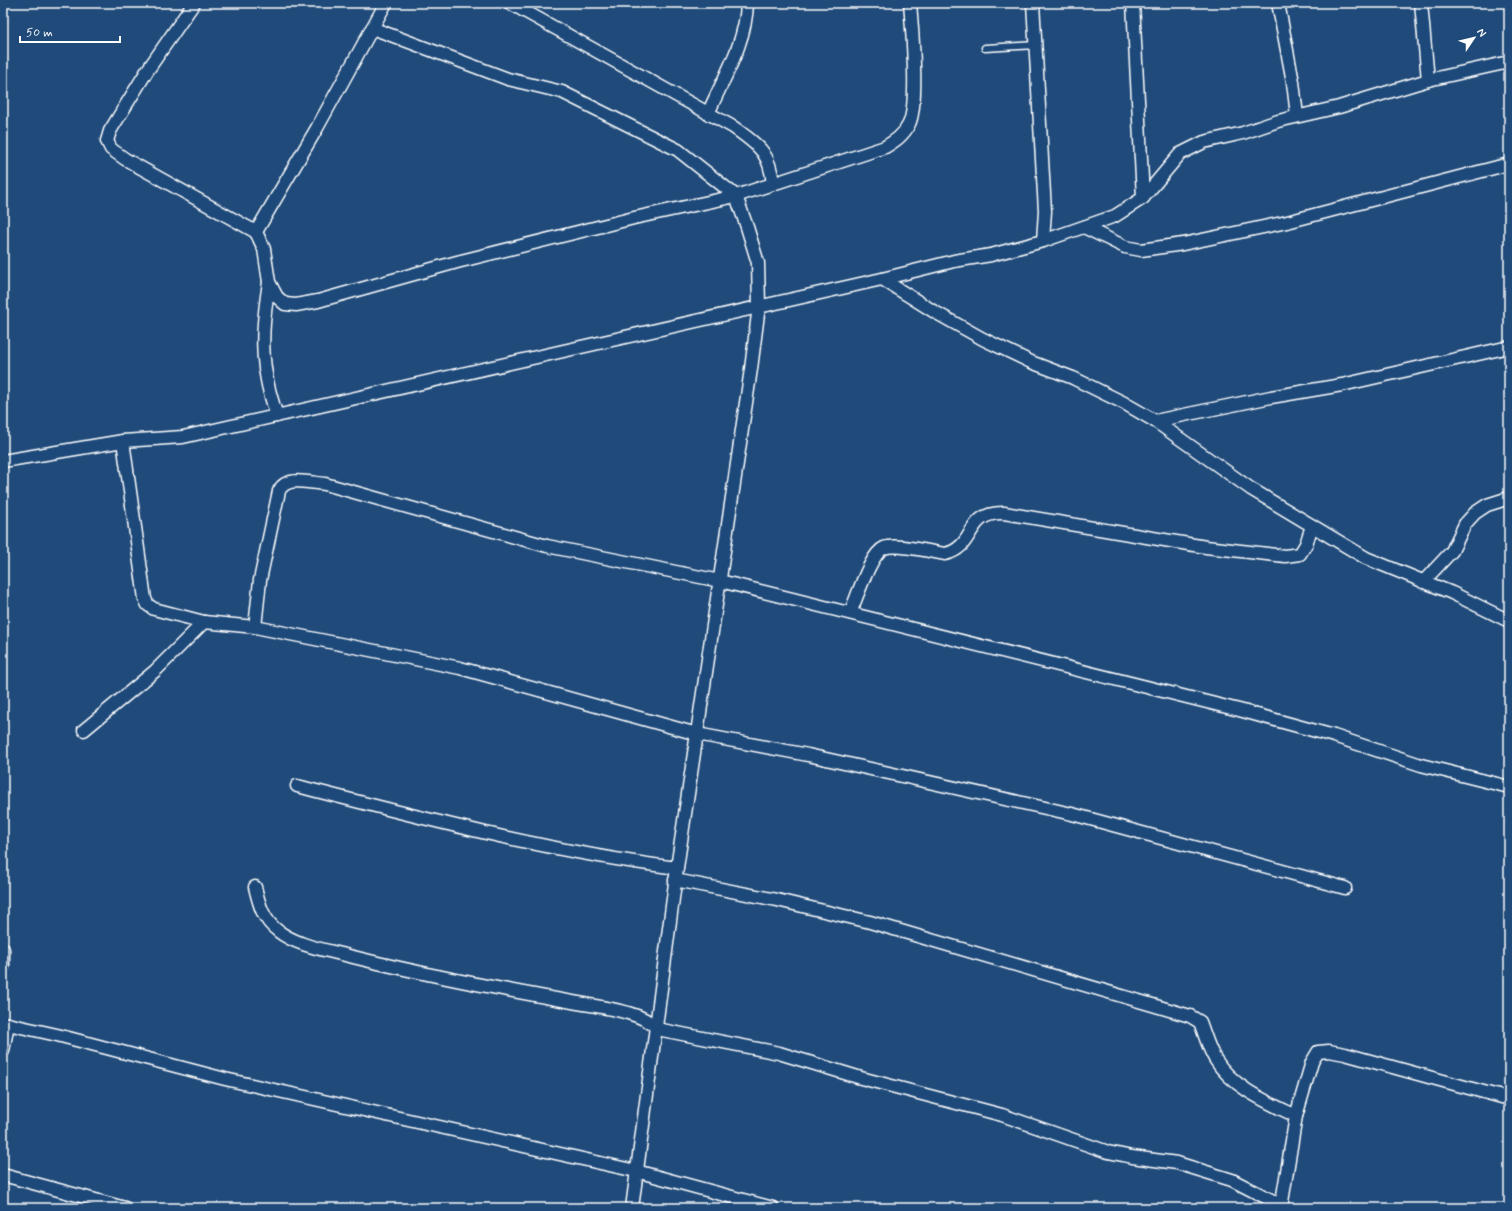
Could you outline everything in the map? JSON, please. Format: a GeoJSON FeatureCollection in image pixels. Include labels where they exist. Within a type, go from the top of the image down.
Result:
{"type":"FeatureCollection","features":[{"type":"Feature","properties":{"kind":"street"},"geometry":{"type":"LineString","coordinates":[[194,3],[147,71],[110,131],[107,141],[111,149],[125,159],[256,232],[264,248],[268,282],[264,320],[263,351],[267,381],[277,416]]}},
{"type":"Feature","properties":{"kind":"street"},"geometry":{"type":"LineString","coordinates":[[256,232],[317,128],[386,3]]}},
{"type":"Feature","properties":{"kind":"street"},"geometry":{"type":"LineString","coordinates":[[510,3],[733,128],[762,149],[771,167],[773,184]]}},
{"type":"Feature","properties":{"kind":"street"},"geometry":{"type":"LineString","coordinates":[[708,114],[740,45],[745,29],[747,3]]}},
{"type":"Feature","properties":{"kind":"street"},"geometry":{"type":"LineString","coordinates":[[268,282],[277,297],[285,304],[296,305],[318,301],[457,262],[634,218],[736,196],[885,147],[904,132],[910,122],[913,89],[914,41],[910,3]]}},
{"type":"Feature","properties":{"kind":"street"},"geometry":{"type":"LineString","coordinates":[[1033,3],[1045,211],[1043,240]]}},
{"type":"Feature","properties":{"kind":"street"},"geometry":{"type":"LineString","coordinates":[[1134,3],[1143,198]]}},
{"type":"Feature","properties":{"kind":"street"},"geometry":{"type":"LineString","coordinates":[[1278,3],[1293,82],[1297,116]]}},
{"type":"Feature","properties":{"kind":"street"},"geometry":{"type":"LineString","coordinates":[[1421,3],[1428,80]]}},
{"type":"Feature","properties":{"kind":"street"},"geometry":{"type":"LineString","coordinates":[[372,28],[508,79],[562,92],[678,150],[736,196],[758,263],[759,306],[676,874],[657,1029],[632,1208]]}},
{"type":"Feature","properties":{"kind":"street"},"geometry":{"type":"LineString","coordinates":[[3,461],[123,441],[183,437],[882,279],[954,261],[991,255],[1084,227],[1119,214],[1143,198],[1153,188],[1180,154],[1204,142],[1297,116],[1339,107],[1428,80],[1509,62]]}},
{"type":"Feature","properties":{"kind":"street"},"geometry":{"type":"LineString","coordinates":[[1084,227],[1125,248],[1147,249],[1183,244],[1287,222],[1509,164]]}},
{"type":"Feature","properties":{"kind":"street"},"geometry":{"type":"LineString","coordinates":[[882,279],[933,311],[983,339],[1031,362],[1092,386],[1124,402],[1155,421],[1251,489],[1366,558],[1452,593],[1509,622]]}},
{"type":"Feature","properties":{"kind":"street"},"geometry":{"type":"LineString","coordinates":[[264,320],[270,313],[285,304]]}},
{"type":"Feature","properties":{"kind":"street"},"geometry":{"type":"LineString","coordinates":[[1155,421],[1271,397],[1342,385],[1509,347]]}},
{"type":"Feature","properties":{"kind":"street"},"geometry":{"type":"LineString","coordinates":[[123,441],[145,599],[148,605],[154,610],[204,622],[254,628],[460,668],[697,734],[808,755],[1072,814],[1345,888]]}},
{"type":"Feature","properties":{"kind":"street"},"geometry":{"type":"LineString","coordinates":[[254,628],[260,580],[279,491],[283,485],[290,481],[325,484],[547,546],[720,581],[1239,710],[1334,736],[1421,765],[1509,787]]}},
{"type":"Feature","properties":{"kind":"street"},"geometry":{"type":"LineString","coordinates":[[1423,582],[1452,551],[1465,524],[1475,513],[1487,505],[1509,498]]}},
{"type":"Feature","properties":{"kind":"street"},"geometry":{"type":"LineString","coordinates":[[850,613],[875,556],[884,548],[893,546],[945,554],[953,552],[966,540],[977,521],[993,513],[1004,513],[1206,547],[1285,556],[1300,554],[1306,544],[1312,526]]}},
{"type":"Feature","properties":{"kind":"street"},"geometry":{"type":"LineString","coordinates":[[84,730],[155,671],[204,622]]}},
{"type":"Feature","properties":{"kind":"street"},"geometry":{"type":"LineString","coordinates":[[297,786],[398,812],[676,874],[870,922],[1190,1016],[1200,1022],[1204,1037],[1215,1060],[1226,1074],[1246,1090],[1296,1116]]}},
{"type":"Feature","properties":{"kind":"street"},"geometry":{"type":"LineString","coordinates":[[255,887],[260,908],[269,923],[279,932],[310,946],[413,972],[598,1007],[648,1020],[657,1029],[779,1053],[861,1078],[1002,1115],[1108,1152],[1191,1167],[1232,1180],[1281,1207],[1296,1116],[1312,1062],[1318,1052],[1322,1051],[1344,1054],[1509,1099]]}},
{"type":"Feature","properties":{"kind":"street"},"geometry":{"type":"LineString","coordinates":[[3,949],[3,966]]}},
{"type":"Feature","properties":{"kind":"street"},"geometry":{"type":"LineString","coordinates":[[3,1051],[5,1024],[57,1035],[225,1080],[636,1171],[773,1208]]}},
{"type":"Feature","properties":{"kind":"street"},"geometry":{"type":"LineString","coordinates":[[3,1176],[125,1208]]}},
{"type":"Feature","properties":{"kind":"lane"},"geometry":{"type":"LineString","coordinates":[[984,48],[1036,46]]}}]}
